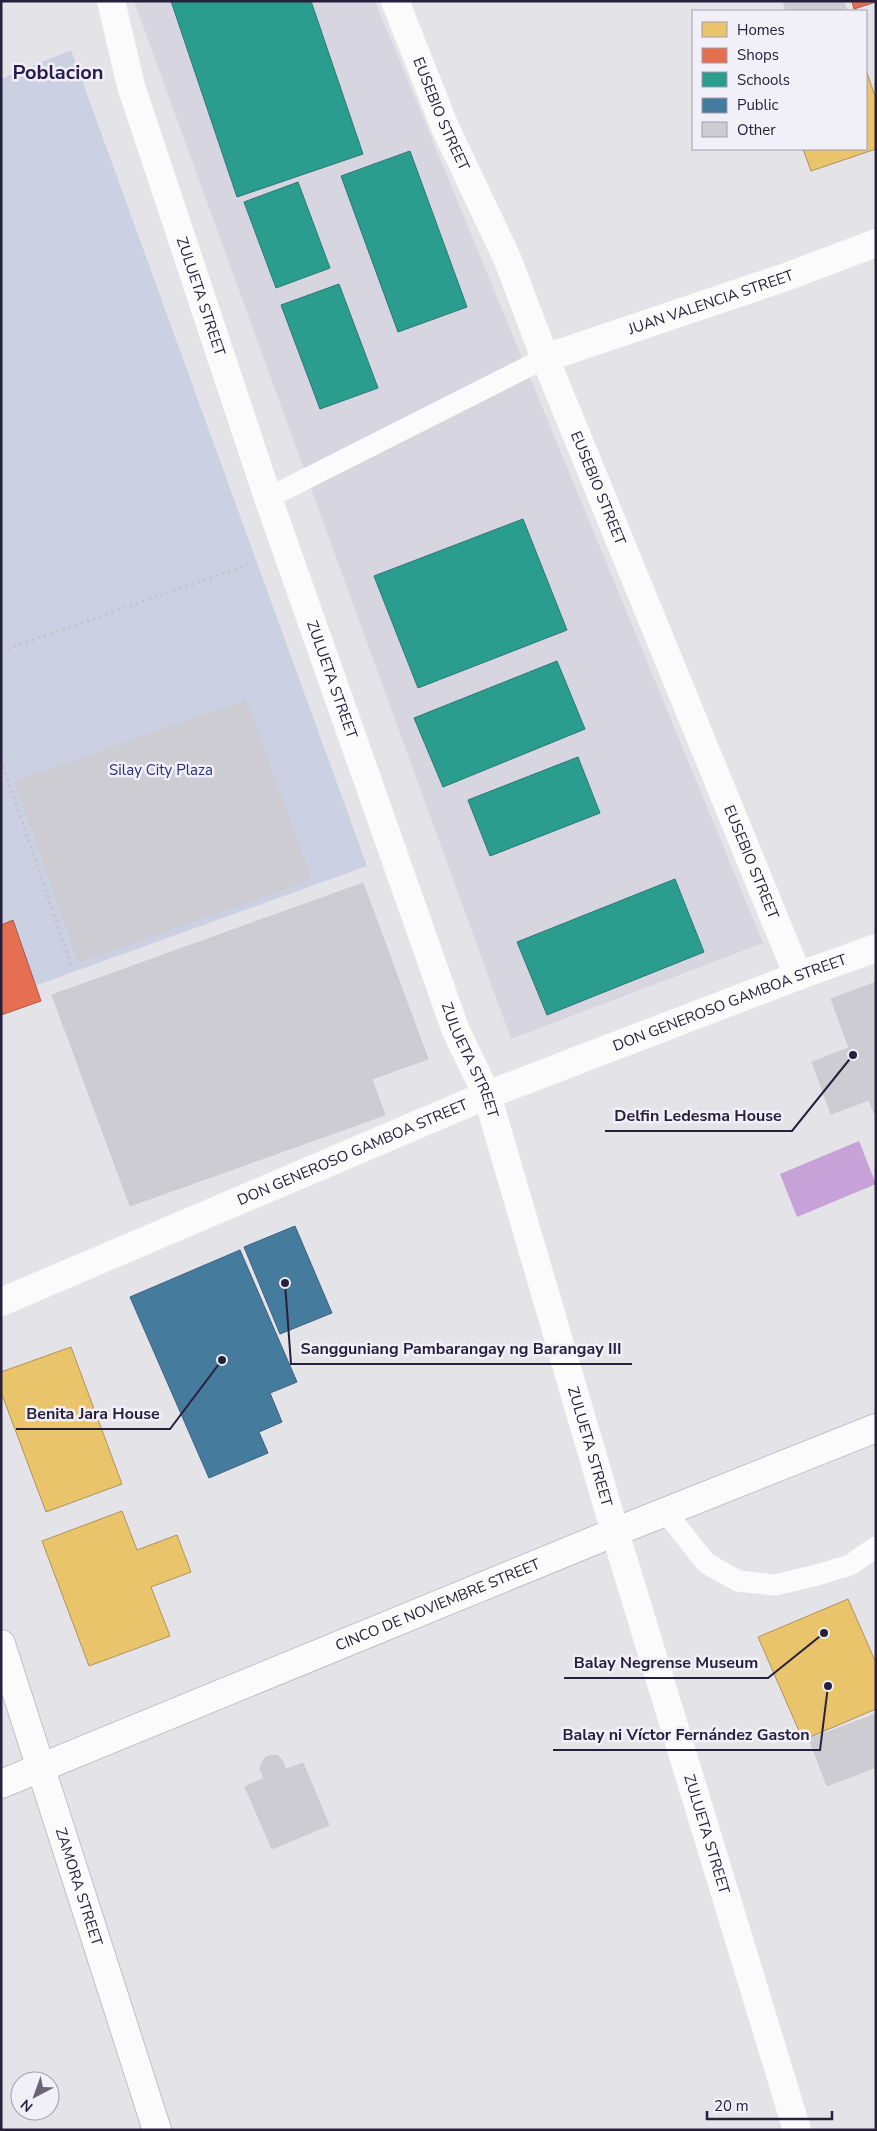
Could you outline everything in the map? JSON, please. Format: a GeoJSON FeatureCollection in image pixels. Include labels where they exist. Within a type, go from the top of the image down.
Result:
{"type":"FeatureCollection","features":[{"type":"Feature","properties":{"kind":"street","name":"ZULUETA STREET"},"geometry":{"type":"LineString","coordinates":[[111,1],[131,86],[286,551],[456,1031],[487,1095],[615,1532],[798,2130]]}},
{"type":"Feature","properties":{"kind":"street","name":"EUSEBIO STREET"},"geometry":{"type":"LineString","coordinates":[[395,1],[444,127],[508,258],[545,358],[798,976]]}},
{"type":"Feature","properties":{"kind":"street","name":"JUAN VALENCIA STREET"},"geometry":{"type":"LineString","coordinates":[[545,358],[777,280],[876,243]]}},
{"type":"Feature","properties":{"kind":"street","name":"DON GENEROSO GAMBOA STREET"},"geometry":{"type":"LineString","coordinates":[[1,1302],[487,1095],[876,948]]}},
{"type":"Feature","properties":{"kind":"street","name":"CINCO DE NOVIEMBRE STREET"},"geometry":{"type":"LineString","coordinates":[[1,1784],[665,1511],[875,1431]]}},
{"type":"Feature","properties":{"kind":"street","name":"ZAMORA STREET"},"geometry":{"type":"LineString","coordinates":[[1,1644],[157,2130]]}},
{"type":"Feature","properties":{"kind":"lane"},"geometry":{"type":"LineString","coordinates":[[268,498],[545,358]]}},
{"type":"Feature","properties":{"kind":"lane"},"geometry":{"type":"LineString","coordinates":[[665,1511],[706,1563],[738,1581],[775,1585],[817,1575],[850,1565],[876,1547]]}},
{"type":"Feature","properties":{"kind":"path"},"geometry":{"type":"LineString","coordinates":[[1,651],[286,551]]}},
{"type":"Feature","properties":{"kind":"path"},"geometry":{"type":"LineString","coordinates":[[1,760],[71,965]]}},
{"type":"Feature","properties":{"kind":"shaded area"},"geometry":{"type":"Polygon","coordinates":[[[134,1],[375,1],[763,943],[511,1039],[134,1]]]}},
{"type":"Feature","properties":{"kind":"shaded area"},"geometry":{"type":"Polygon","coordinates":[[[859,1141],[876,1184],[797,1217],[780,1174],[859,1141]]]}},
{"type":"Feature","properties":{"kind":"green space","name":"Silay City Plaza"},"geometry":{"type":"Polygon","coordinates":[[[71,50],[367,866],[1,998],[1,79],[71,50]]]}},
{"type":"Feature","properties":{"kind":"building: Homes"},"geometry":{"type":"Polygon","coordinates":[[[867,73],[876,99],[876,149],[811,171],[803,150],[867,150],[867,73]]]}},
{"type":"Feature","properties":{"kind":"building: Homes"},"geometry":{"type":"Polygon","coordinates":[[[71,1347],[122,1484],[46,1512],[1,1392],[1,1372],[71,1347]]]}},
{"type":"Feature","properties":{"kind":"building: Homes"},"geometry":{"type":"Polygon","coordinates":[[[122,1511],[137,1550],[177,1535],[191,1572],[151,1587],[170,1636],[89,1666],[42,1541],[122,1511]]]}},
{"type":"Feature","properties":{"kind":"building: Homes"},"geometry":{"type":"Polygon","coordinates":[[[848,1599],[876,1663],[876,1709],[803,1740],[758,1637],[848,1599]]]}},
{"type":"Feature","properties":{"kind":"building: Shops"},"geometry":{"type":"Polygon","coordinates":[[[852,1],[876,1],[876,2],[854,9],[852,1]]]}},
{"type":"Feature","properties":{"kind":"building: Shops"},"geometry":{"type":"Polygon","coordinates":[[[13,920],[41,1001],[1,1015],[1,925],[13,920]]]}},
{"type":"Feature","properties":{"kind":"building: Schools"},"geometry":{"type":"Polygon","coordinates":[[[171,1],[311,1],[363,154],[237,197],[171,1]]]}},
{"type":"Feature","properties":{"kind":"building: Schools"},"geometry":{"type":"Polygon","coordinates":[[[410,151],[467,307],[398,332],[341,176],[410,151]]]}},
{"type":"Feature","properties":{"kind":"building: Schools"},"geometry":{"type":"Polygon","coordinates":[[[298,182],[330,268],[276,288],[244,202],[298,182]]]}},
{"type":"Feature","properties":{"kind":"building: Schools"},"geometry":{"type":"Polygon","coordinates":[[[339,284],[378,388],[320,409],[281,305],[339,284]]]}},
{"type":"Feature","properties":{"kind":"building: Schools"},"geometry":{"type":"Polygon","coordinates":[[[523,519],[567,630],[418,688],[374,576],[523,519]]]}},
{"type":"Feature","properties":{"kind":"building: Schools"},"geometry":{"type":"Polygon","coordinates":[[[557,661],[585,729],[443,787],[414,718],[557,661]]]}},
{"type":"Feature","properties":{"kind":"building: Schools"},"geometry":{"type":"Polygon","coordinates":[[[578,757],[600,813],[490,856],[468,800],[578,757]]]}},
{"type":"Feature","properties":{"kind":"building: Schools"},"geometry":{"type":"Polygon","coordinates":[[[675,879],[704,952],[547,1015],[517,942],[675,879]]]}},
{"type":"Feature","properties":{"kind":"building: Public"},"geometry":{"type":"Polygon","coordinates":[[[295,1226],[332,1313],[280,1334],[244,1247],[295,1226]]]}},
{"type":"Feature","properties":{"kind":"building: Public"},"geometry":{"type":"Polygon","coordinates":[[[240,1250],[297,1382],[270,1393],[282,1422],[259,1432],[268,1453],[209,1478],[130,1297],[240,1250]]]}},
{"type":"Feature","properties":{"kind":"building: Other"},"geometry":{"type":"Polygon","coordinates":[[[783,1],[844,1],[847,10],[786,10],[783,1]]]}},
{"type":"Feature","properties":{"kind":"building: Other"},"geometry":{"type":"Polygon","coordinates":[[[246,700],[311,879],[79,962],[15,782],[246,700]]]}},
{"type":"Feature","properties":{"kind":"building: Other"},"geometry":{"type":"Polygon","coordinates":[[[363,883],[428,1059],[372,1079],[385,1115],[130,1206],[52,995],[363,883]]]}},
{"type":"Feature","properties":{"kind":"building: Other"},"geometry":{"type":"Polygon","coordinates":[[[876,982],[876,1117],[869,1100],[831,1114],[812,1062],[849,1048],[831,999],[876,982]]]}},
{"type":"Feature","properties":{"kind":"building: Other"},"geometry":{"type":"Polygon","coordinates":[[[876,1714],[876,1767],[827,1786],[809,1739],[876,1714]]]}},
{"type":"Feature","properties":{"kind":"building: Other"},"geometry":{"type":"Polygon","coordinates":[[[271,1755],[278,1756],[286,1769],[303,1763],[329,1825],[272,1849],[245,1787],[264,1778],[260,1769],[262,1762],[271,1755]]]}},
{"type":"Feature","properties":{"kind":"place","name":"Delfin Ledesma House"},"geometry":{"type":"Point","coordinates":[853,1055]}},
{"type":"Feature","properties":{"kind":"place","name":"Sangguniang Pambarangay ng Barangay III"},"geometry":{"type":"Point","coordinates":[285,1283]}},
{"type":"Feature","properties":{"kind":"place","name":"Benita Jara House"},"geometry":{"type":"Point","coordinates":[222,1360]}},
{"type":"Feature","properties":{"kind":"place","name":"Balay Negrense Museum"},"geometry":{"type":"Point","coordinates":[824,1633]}},
{"type":"Feature","properties":{"kind":"place","name":"Balay ni Víctor Fernández Gaston"},"geometry":{"type":"Point","coordinates":[828,1686]}},
{"type":"Feature","properties":{"kind":"district","name":"Poblacion"},"geometry":{"type":"Point","coordinates":[58,72]}}]}
